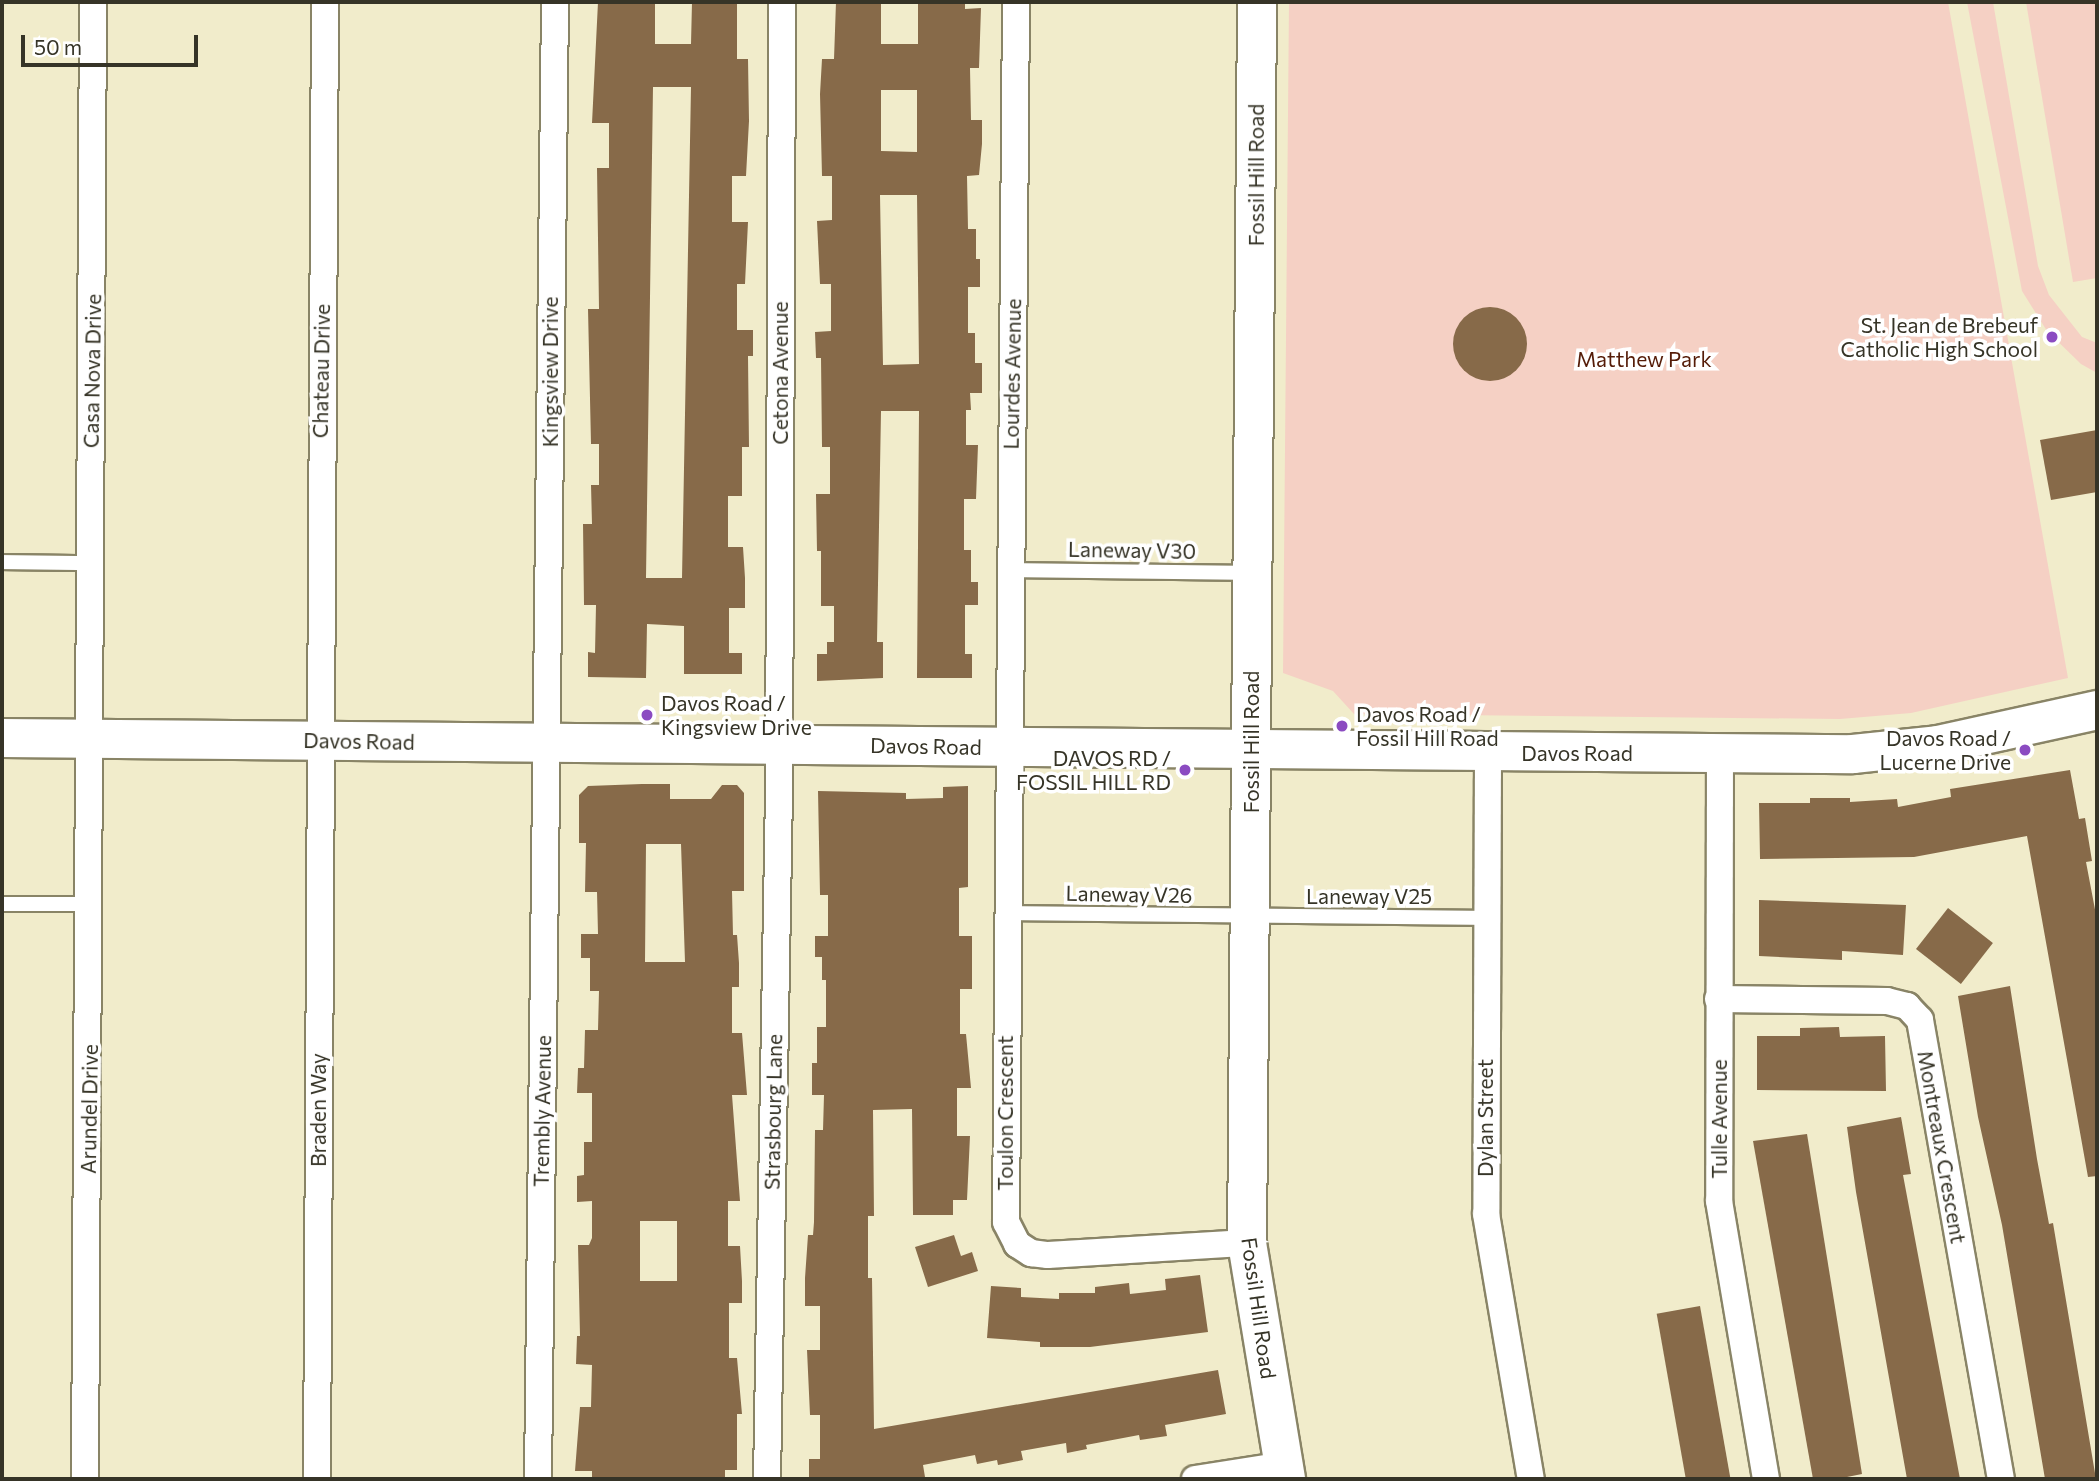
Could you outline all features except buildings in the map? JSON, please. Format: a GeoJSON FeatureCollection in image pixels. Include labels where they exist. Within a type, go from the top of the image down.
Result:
{"type":"FeatureCollection","features":[{"type":"Feature","properties":{"kind":"street","name":"Casa Nova Drive"},"geometry":{"type":"LineString","coordinates":[[88,739],[93,2]]}},
{"type":"Feature","properties":{"kind":"street","name":"Chateau Drive"},"geometry":{"type":"LineString","coordinates":[[319,741],[325,2]]}},
{"type":"Feature","properties":{"kind":"street","name":"Kingsview Drive"},"geometry":{"type":"LineString","coordinates":[[547,743],[555,2]]}},
{"type":"Feature","properties":{"kind":"street","name":"Cetona Avenue"},"geometry":{"type":"LineString","coordinates":[[779,744],[782,2]]}},
{"type":"Feature","properties":{"kind":"street","name":"Lourdes Avenue"},"geometry":{"type":"LineString","coordinates":[[1009,747],[1016,2]]}},
{"type":"Feature","properties":{"kind":"street","name":"Fossil Hill Road"},"geometry":{"type":"LineString","coordinates":[[1257,2],[1247,1243],[1285,1472]]}},
{"type":"Feature","properties":{"kind":"street","name":"Davos Road"},"geometry":{"type":"LineString","coordinates":[[2,738],[1720,754],[1893,752],[2097,710]]}},
{"type":"Feature","properties":{"kind":"street","name":"Arundel Drive"},"geometry":{"type":"LineString","coordinates":[[85,1479],[91,904],[88,739]]}},
{"type":"Feature","properties":{"kind":"street","name":"Braden Way"},"geometry":{"type":"LineString","coordinates":[[317,1479],[319,741]]}},
{"type":"Feature","properties":{"kind":"street","name":"Trembly Avenue"},"geometry":{"type":"LineString","coordinates":[[538,1479],[547,743]]}},
{"type":"Feature","properties":{"kind":"street","name":"Strasbourg Lane"},"geometry":{"type":"LineString","coordinates":[[767,1479],[779,744]]}},
{"type":"Feature","properties":{"kind":"street","name":"Toulon Crescent"},"geometry":{"type":"LineString","coordinates":[[1009,747],[1004,1203],[1006,1222],[1017,1244],[1031,1253],[1048,1255],[1247,1243]]}},
{"type":"Feature","properties":{"kind":"street","name":"Dylan Street"},"geometry":{"type":"LineString","coordinates":[[1488,752],[1486,1214],[1531,1479]]}},
{"type":"Feature","properties":{"kind":"street","name":"Tulle Avenue"},"geometry":{"type":"LineString","coordinates":[[1720,754],[1719,1201],[1766,1479]]}},
{"type":"Feature","properties":{"kind":"street","name":"Montreaux Crescent"},"geometry":{"type":"LineString","coordinates":[[1718,999],[1887,1001],[1907,1006],[1920,1020],[2001,1479]]}},
{"type":"Feature","properties":{"kind":"street"},"geometry":{"type":"LineString","coordinates":[[1195,1479],[1285,1472]]}},
{"type":"Feature","properties":{"kind":"lane"},"geometry":{"type":"LineString","coordinates":[[2,562],[89,563]]}},
{"type":"Feature","properties":{"kind":"lane","name":"Laneway V30"},"geometry":{"type":"LineString","coordinates":[[1010,570],[1253,573]]}},
{"type":"Feature","properties":{"kind":"lane"},"geometry":{"type":"LineString","coordinates":[[2,904],[91,904]]}},
{"type":"Feature","properties":{"kind":"lane","name":"Laneway V26"},"geometry":{"type":"LineString","coordinates":[[1007,913],[1250,916]]}},
{"type":"Feature","properties":{"kind":"lane","name":"Laneway V25"},"geometry":{"type":"LineString","coordinates":[[1250,916],[1488,918]]}},
{"type":"Feature","properties":{"kind":"green space","name":"Matthew Park"},"geometry":{"type":"Polygon","coordinates":[[[1289,2],[1948,2],[2068,678],[1911,713],[1840,719],[1354,714],[1333,691],[1283,673],[1289,2]]]}},
{"type":"Feature","properties":{"kind":"green space"},"geometry":{"type":"Polygon","coordinates":[[[1967,2],[1993,2],[2038,266],[2049,295],[2082,337],[2097,343],[2097,373],[2081,364],[2047,331],[2022,291],[1967,2]]]}},
{"type":"Feature","properties":{"kind":"green space"},"geometry":{"type":"Polygon","coordinates":[[[2026,2],[2097,2],[2097,278],[2073,282],[2026,2]]]}},
{"type":"Feature","properties":{"kind":"place","name":"St. Jean de Brebeuf Catholic High School"},"geometry":{"type":"Point","coordinates":[2052,337]}},
{"type":"Feature","properties":{"kind":"place","name":"Davos Road / Kingsview Drive"},"geometry":{"type":"Point","coordinates":[647,715]}},
{"type":"Feature","properties":{"kind":"place","name":"Davos Road / Fossil Hill Road"},"geometry":{"type":"Point","coordinates":[1342,726]}},
{"type":"Feature","properties":{"kind":"place","name":"Davos Road / Lucerne Drive"},"geometry":{"type":"Point","coordinates":[2025,750]}},
{"type":"Feature","properties":{"kind":"place","name":"DAVOS RD / FOSSIL HILL RD"},"geometry":{"type":"Point","coordinates":[1185,770]}}]}
